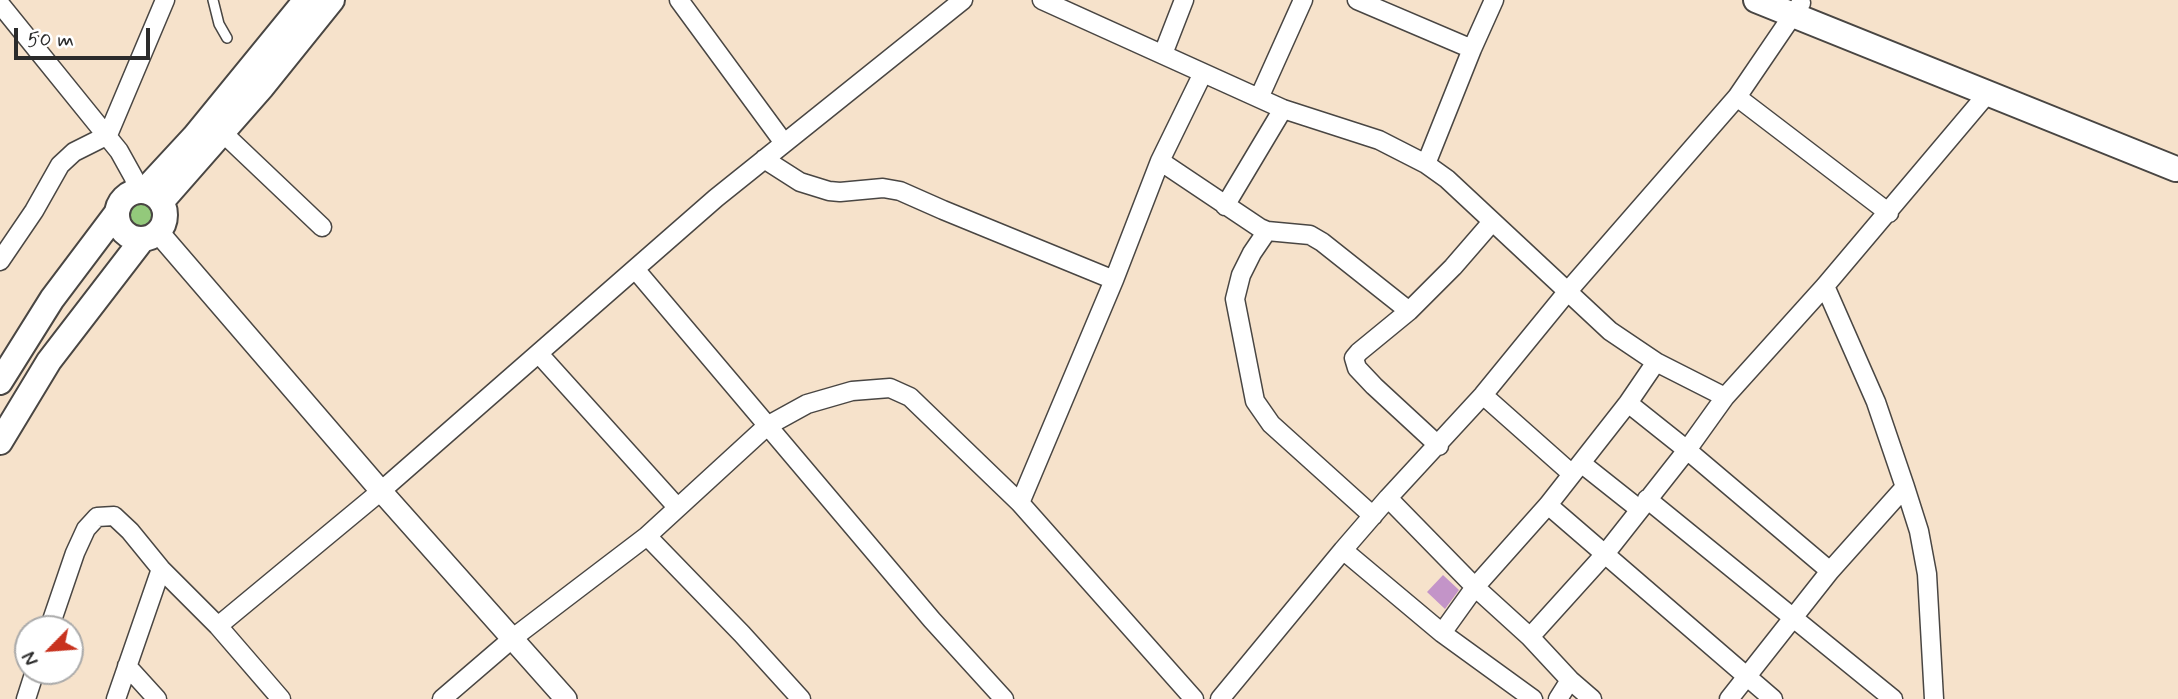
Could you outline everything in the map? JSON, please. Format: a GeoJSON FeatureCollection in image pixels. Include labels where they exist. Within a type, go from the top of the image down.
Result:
{"type":"FeatureCollection","features":[{"type":"Feature","properties":{"kind":"main road"},"geometry":{"type":"LineString","coordinates":[[147,195],[306,0]]}},
{"type":"Feature","properties":{"kind":"main road"},"geometry":{"type":"LineString","coordinates":[[0,382],[52,299],[116,214],[125,197],[147,195],[223,133],[332,0]]}},
{"type":"Feature","properties":{"kind":"main road"},"geometry":{"type":"LineString","coordinates":[[1756,0],[1797,6],[2177,167]]}},
{"type":"Feature","properties":{"kind":"main road"},"geometry":{"type":"LineString","coordinates":[[1797,6],[1988,93],[2177,167]]}},
{"type":"Feature","properties":{"kind":"main road"},"geometry":{"type":"LineString","coordinates":[[0,442],[49,361],[164,221],[164,208],[147,195]]}},
{"type":"Feature","properties":{"kind":"main road"},"geometry":{"type":"LineString","coordinates":[[116,214],[122,230],[131,237],[150,236]]}},
{"type":"Feature","properties":{"kind":"street"},"geometry":{"type":"LineString","coordinates":[[0,261],[34,211],[60,165],[74,152],[108,135],[164,0]]}},
{"type":"Feature","properties":{"kind":"street"},"geometry":{"type":"LineString","coordinates":[[679,0],[784,143]]}},
{"type":"Feature","properties":{"kind":"street"},"geometry":{"type":"LineString","coordinates":[[218,626],[381,491],[764,159],[963,0]]}},
{"type":"Feature","properties":{"kind":"street"},"geometry":{"type":"LineString","coordinates":[[1042,0],[1259,98],[1379,140],[1426,164],[1447,179],[1610,331],[1656,362],[1725,397]]}},
{"type":"Feature","properties":{"kind":"street"},"geometry":{"type":"LineString","coordinates":[[1163,54],[1184,0]]}},
{"type":"Feature","properties":{"kind":"street"},"geometry":{"type":"LineString","coordinates":[[1259,98],[1303,0]]}},
{"type":"Feature","properties":{"kind":"street"},"geometry":{"type":"LineString","coordinates":[[1357,0],[1472,50]]}},
{"type":"Feature","properties":{"kind":"street"},"geometry":{"type":"LineString","coordinates":[[1426,164],[1494,0]]}},
{"type":"Feature","properties":{"kind":"street"},"geometry":{"type":"LineString","coordinates":[[0,4],[68,90],[108,135],[147,195]]}},
{"type":"Feature","properties":{"kind":"street"},"geometry":{"type":"LineString","coordinates":[[1220,699],[1343,550],[1388,498],[1439,446],[1568,291],[1737,97],[1797,6]]}},
{"type":"Feature","properties":{"kind":"street"},"geometry":{"type":"LineString","coordinates":[[1020,503],[1114,280],[1160,161],[1203,73]]}},
{"type":"Feature","properties":{"kind":"street"},"geometry":{"type":"LineString","coordinates":[[1530,637],[1605,554],[1725,397],[1825,286],[1988,93]]}},
{"type":"Feature","properties":{"kind":"street"},"geometry":{"type":"LineString","coordinates":[[1737,97],[1889,212]]}},
{"type":"Feature","properties":{"kind":"street"},"geometry":{"type":"LineString","coordinates":[[1225,206],[1283,108]]}},
{"type":"Feature","properties":{"kind":"street"},"geometry":{"type":"LineString","coordinates":[[223,133],[322,227]]}},
{"type":"Feature","properties":{"kind":"street"},"geometry":{"type":"LineString","coordinates":[[764,159],[800,182],[829,191],[883,188],[900,191],[1114,280]]}},
{"type":"Feature","properties":{"kind":"street"},"geometry":{"type":"LineString","coordinates":[[1160,161],[1267,231],[1310,236],[1322,242],[1409,311]]}},
{"type":"Feature","properties":{"kind":"street"},"geometry":{"type":"LineString","coordinates":[[1439,446],[1374,386],[1354,363],[1354,359],[1409,311],[1453,267],[1492,222]]}},
{"type":"Feature","properties":{"kind":"street"},"geometry":{"type":"LineString","coordinates":[[1267,231],[1241,275],[1235,299],[1255,401],[1270,424],[1373,516]]}},
{"type":"Feature","properties":{"kind":"street"},"geometry":{"type":"LineString","coordinates":[[150,236],[566,699]]}},
{"type":"Feature","properties":{"kind":"street"},"geometry":{"type":"LineString","coordinates":[[635,269],[932,620],[1004,699]]}},
{"type":"Feature","properties":{"kind":"street"},"geometry":{"type":"LineString","coordinates":[[1825,286],[1876,402],[1919,531],[1927,574],[1934,699]]}},
{"type":"Feature","properties":{"kind":"street"},"geometry":{"type":"LineString","coordinates":[[539,354],[677,507]]}},
{"type":"Feature","properties":{"kind":"street"},"geometry":{"type":"LineString","coordinates":[[1443,633],[1475,587],[1548,505],[1628,403],[1656,362]]}},
{"type":"Feature","properties":{"kind":"street"},"geometry":{"type":"LineString","coordinates":[[442,699],[513,638],[647,536],[766,426],[807,404],[826,398],[852,391],[890,388],[910,397],[1020,503],[1194,699]]}},
{"type":"Feature","properties":{"kind":"street"},"geometry":{"type":"LineString","coordinates":[[1483,395],[1576,469],[1643,504],[1893,699]]}},
{"type":"Feature","properties":{"kind":"street"},"geometry":{"type":"LineString","coordinates":[[1628,403],[1830,571]]}},
{"type":"Feature","properties":{"kind":"street"},"geometry":{"type":"LineString","coordinates":[[1728,699],[1830,571],[1905,487]]}},
{"type":"Feature","properties":{"kind":"street"},"geometry":{"type":"LineString","coordinates":[[1388,498],[1475,587],[1592,699]]}},
{"type":"Feature","properties":{"kind":"street"},"geometry":{"type":"LineString","coordinates":[[1548,505],[1773,699]]}},
{"type":"Feature","properties":{"kind":"street"},"geometry":{"type":"LineString","coordinates":[[54,615],[86,529],[97,517],[114,516],[161,569],[218,626],[281,699]]}},
{"type":"Feature","properties":{"kind":"street"},"geometry":{"type":"LineString","coordinates":[[647,536],[742,634],[800,699]]}},
{"type":"Feature","properties":{"kind":"street"},"geometry":{"type":"LineString","coordinates":[[1343,550],[1443,633],[1533,699]]}},
{"type":"Feature","properties":{"kind":"street"},"geometry":{"type":"LineString","coordinates":[[116,699],[161,569]]}},
{"type":"Feature","properties":{"kind":"street"},"geometry":{"type":"LineString","coordinates":[[127,666],[157,699]]}},
{"type":"Feature","properties":{"kind":"street"},"geometry":{"type":"LineString","coordinates":[[1558,699],[1570,680]]}},
{"type":"Feature","properties":{"kind":"lane"},"geometry":{"type":"LineString","coordinates":[[212,0],[219,24],[227,38]]}},
{"type":"Feature","properties":{"kind":"green space"},"geometry":{"type":"Polygon","coordinates":[[[140,201],[150,206],[155,216],[150,226],[140,231],[130,226],[125,216],[130,206],[140,201]]]}},
{"type":"Feature","properties":{"kind":"building"},"geometry":{"type":"Polygon","coordinates":[[[1443,575],[1459,590],[1445,609],[1427,592],[1443,575]]]}}]}
